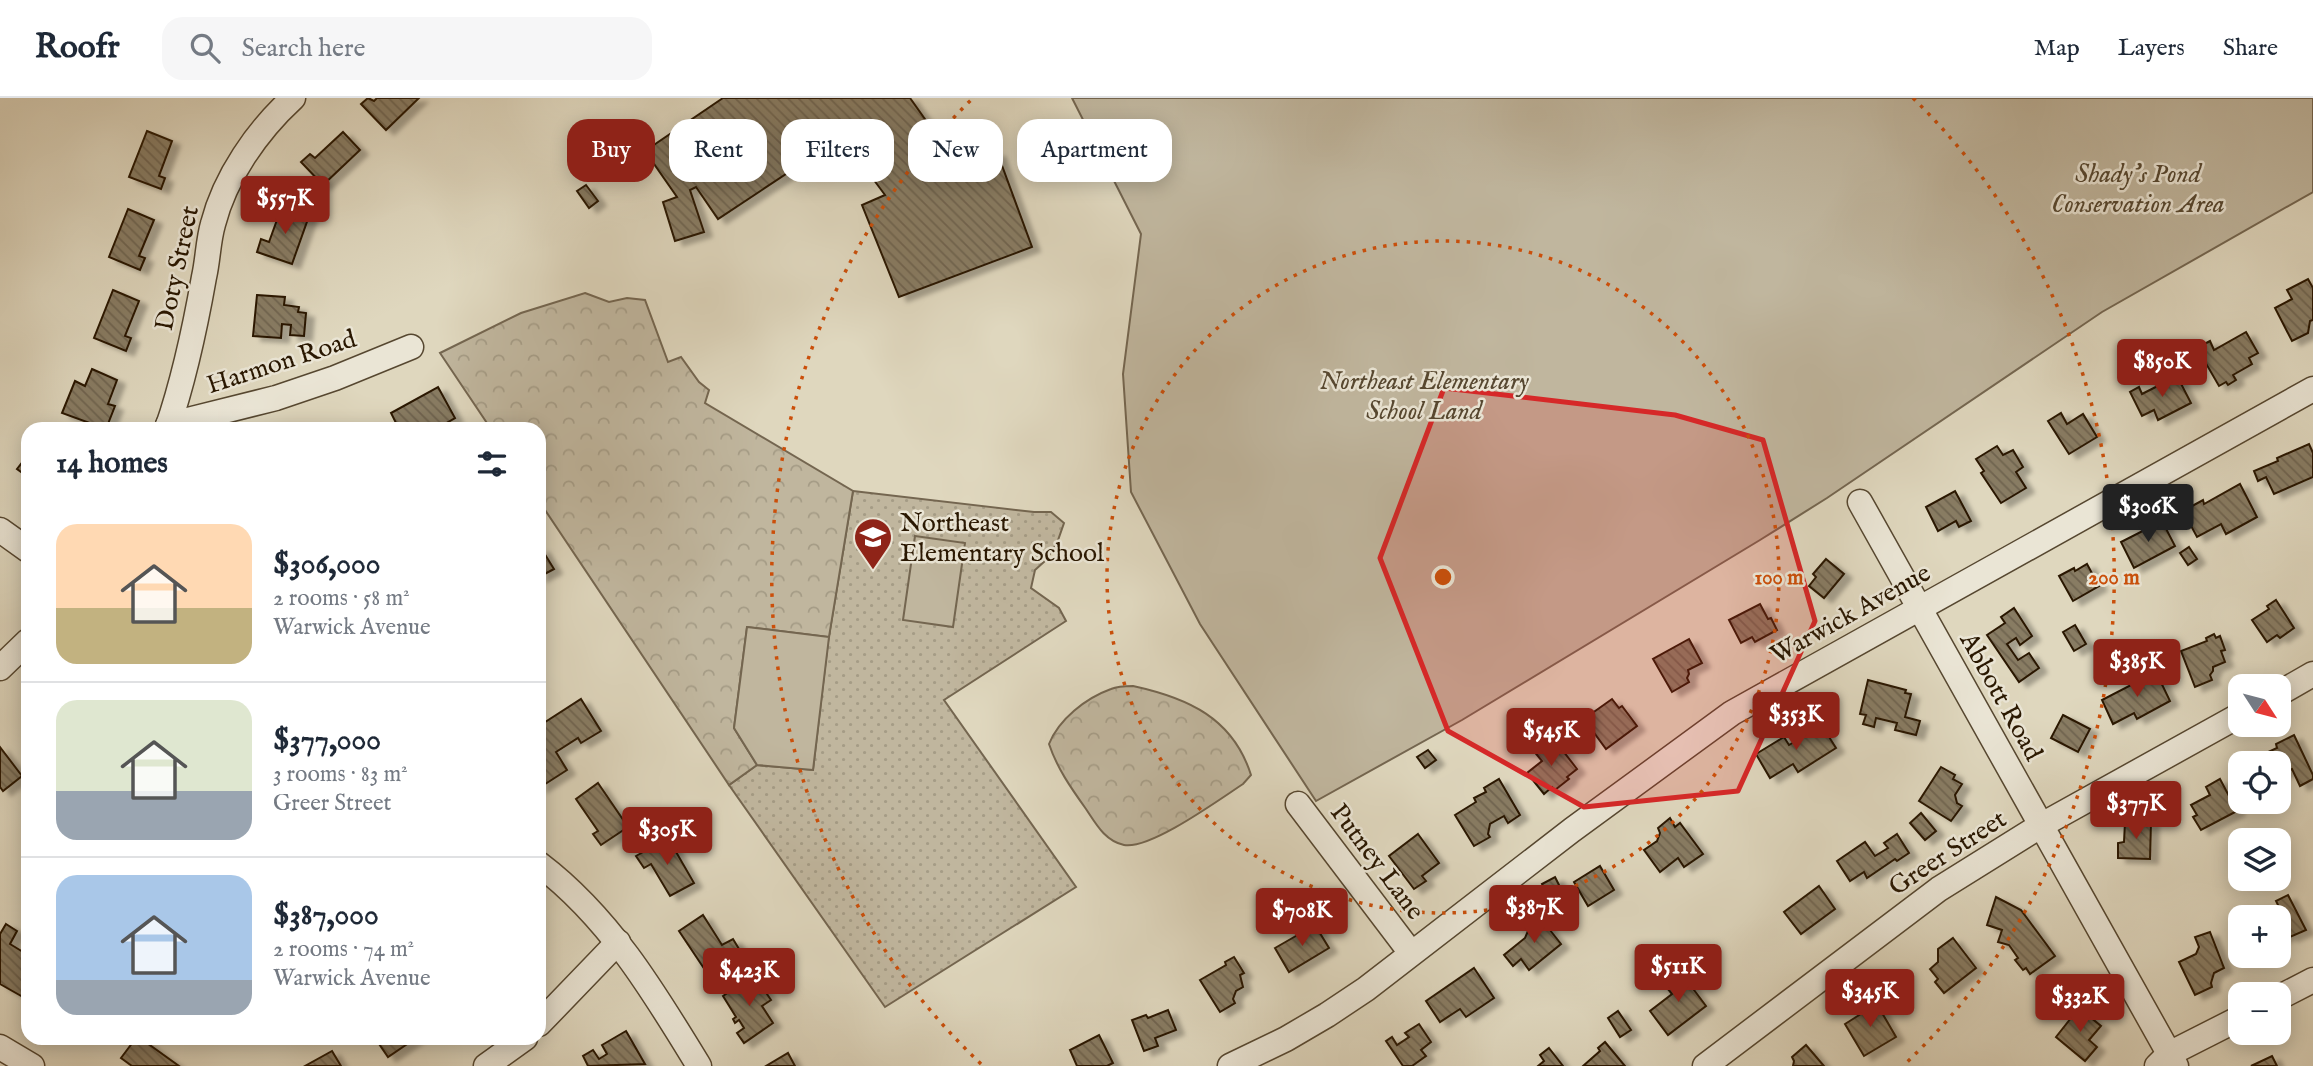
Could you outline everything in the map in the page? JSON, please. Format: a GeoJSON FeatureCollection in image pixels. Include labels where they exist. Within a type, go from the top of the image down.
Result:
{"type":"FeatureCollection","features":[{"type":"Feature","properties":{"kind":"street","name":"Doty Street"},"geometry":{"type":"LineString","coordinates":[[168,422],[192,337],[213,225],[225,191],[265,127],[293,98]]}},
{"type":"Feature","properties":{"kind":"street","name":"Harmon Road"},"geometry":{"type":"LineString","coordinates":[[186,422],[276,398],[335,378],[411,347]]}},
{"type":"Feature","properties":{"kind":"street","name":"Warwick Avenue"},"geometry":{"type":"LineString","coordinates":[[1230,1066],[1327,1016],[1366,989],[1731,713],[2313,389]]}},
{"type":"Feature","properties":{"kind":"street","name":"Abbott Road"},"geometry":{"type":"LineString","coordinates":[[1860,502],[2167,1062]]}},
{"type":"Feature","properties":{"kind":"street"},"geometry":{"type":"LineString","coordinates":[[0,530],[21,546]]}},
{"type":"Feature","properties":{"kind":"street"},"geometry":{"type":"LineString","coordinates":[[0,668],[21,648]]}},
{"type":"Feature","properties":{"kind":"street"},"geometry":{"type":"LineString","coordinates":[[2291,687],[2313,674]]}},
{"type":"Feature","properties":{"kind":"street","name":"Greer Street"},"geometry":{"type":"LineString","coordinates":[[1705,1066],[1939,889],[2040,826],[2228,722]]}},
{"type":"Feature","properties":{"kind":"street","name":"Putney Lane"},"geometry":{"type":"LineString","coordinates":[[1298,804],[1411,953]]}},
{"type":"Feature","properties":{"kind":"street"},"geometry":{"type":"LineString","coordinates":[[546,870],[584,905],[618,942],[653,990],[699,1066]]}},
{"type":"Feature","properties":{"kind":"street"},"geometry":{"type":"LineString","coordinates":[[546,1017],[618,942]]}},
{"type":"Feature","properties":{"kind":"street"},"geometry":{"type":"LineString","coordinates":[[2291,991],[2313,980]]}},
{"type":"Feature","properties":{"kind":"street"},"geometry":{"type":"LineString","coordinates":[[2167,1062],[2228,1025]]}},
{"type":"Feature","properties":{"kind":"street"},"geometry":{"type":"LineString","coordinates":[[486,1066],[515,1045]]}},
{"type":"Feature","properties":{"kind":"street"},"geometry":{"type":"LineString","coordinates":[[0,1047],[33,1066]]}},
{"type":"Feature","properties":{"kind":"highlighted area"},"geometry":{"type":"Polygon","coordinates":[[[1444,388],[1675,415],[1763,440],[1815,621],[1738,791],[1584,807],[1448,731],[1380,558],[1444,388]]]}},
{"type":"Feature","properties":{"kind":"green space","name":"Northeast Elementary School Land"},"geometry":{"type":"Polygon","coordinates":[[[1072,98],[2313,98],[2313,192],[2102,312],[1827,498],[1760,540],[1462,720],[1316,801],[1200,624],[1131,492],[1123,374],[1141,234],[1115,182],[1172,182],[1172,119],[1083,119],[1072,98]]]}},
{"type":"Feature","properties":{"kind":"green space"},"geometry":{"type":"Polygon","coordinates":[[[585,293],[609,302],[627,298],[645,300],[668,362],[681,357],[699,382],[709,390],[705,403],[853,491],[829,637],[747,627],[734,728],[757,765],[729,785],[546,511],[546,422],[486,422],[440,353],[521,313],[585,293]]]}},
{"type":"Feature","properties":{"kind":"green space"},"geometry":{"type":"Polygon","coordinates":[[[853,491],[1051,512],[1064,523],[1057,543],[1046,560],[1035,570],[1031,588],[1059,608],[1066,621],[944,700],[1076,887],[885,1007],[729,785],[757,765],[813,770],[828,642],[853,491]]]}},
{"type":"Feature","properties":{"kind":"green space"},"geometry":{"type":"Polygon","coordinates":[[[915,536],[965,543],[953,627],[903,620],[915,536]]]}},
{"type":"Feature","properties":{"kind":"green space"},"geometry":{"type":"Polygon","coordinates":[[[747,627],[829,637],[813,770],[757,765],[734,728],[747,627]]]}},
{"type":"Feature","properties":{"kind":"green space"},"geometry":{"type":"Polygon","coordinates":[[[1133,686],[1172,697],[1206,714],[1233,739],[1251,775],[1243,784],[1167,832],[1150,840],[1124,845],[1111,840],[1097,826],[1065,778],[1049,744],[1059,726],[1083,704],[1114,688],[1133,686]]]}},
{"type":"Feature","properties":{"kind":"building"},"geometry":{"type":"Polygon","coordinates":[[[368,98],[374,101],[377,98],[419,98],[386,130],[361,104],[368,98]]]}},
{"type":"Feature","properties":{"kind":"building"},"geometry":{"type":"Polygon","coordinates":[[[723,98],[910,98],[925,119],[908,119],[908,182],[1003,182],[1003,168],[1032,247],[899,297],[862,205],[885,195],[875,182],[894,182],[894,119],[781,119],[781,177],[718,219],[696,187],[690,190],[704,232],[675,241],[663,202],[677,197],[655,165],[655,144],[669,135],[669,182],[767,182],[767,119],[692,119],[723,98]]]}},
{"type":"Feature","properties":{"kind":"building"},"geometry":{"type":"Polygon","coordinates":[[[147,131],[172,141],[159,176],[165,178],[161,189],[129,177],[147,131]]]}},
{"type":"Feature","properties":{"kind":"building"},"geometry":{"type":"Polygon","coordinates":[[[343,132],[360,150],[323,185],[301,162],[310,154],[315,158],[343,132]]]}},
{"type":"Feature","properties":{"kind":"building"},"geometry":{"type":"Polygon","coordinates":[[[586,185],[598,201],[589,208],[577,191],[586,185]]]}},
{"type":"Feature","properties":{"kind":"building"},"geometry":{"type":"Polygon","coordinates":[[[282,206],[309,216],[292,264],[257,252],[261,239],[269,242],[282,206]]]}},
{"type":"Feature","properties":{"kind":"building"},"geometry":{"type":"Polygon","coordinates":[[[128,209],[154,220],[139,256],[145,258],[140,270],[109,257],[128,209]]]}},
{"type":"Feature","properties":{"kind":"building"},"geometry":{"type":"Polygon","coordinates":[[[2308,279],[2313,288],[2313,320],[2310,321],[2308,333],[2292,341],[2275,308],[2292,299],[2287,290],[2308,279]]]}},
{"type":"Feature","properties":{"kind":"building"},"geometry":{"type":"Polygon","coordinates":[[[113,290],[139,301],[125,336],[131,338],[126,351],[94,338],[113,290]]]}},
{"type":"Feature","properties":{"kind":"building"},"geometry":{"type":"Polygon","coordinates":[[[257,295],[285,297],[284,305],[299,307],[298,312],[306,313],[304,336],[290,335],[291,325],[282,324],[281,338],[253,336],[257,295]]]}},
{"type":"Feature","properties":{"kind":"building"},"geometry":{"type":"Polygon","coordinates":[[[2246,332],[2258,353],[2249,358],[2252,364],[2233,375],[2236,380],[2219,386],[2197,348],[2210,341],[2214,350],[2246,332]]]}},
{"type":"Feature","properties":{"kind":"building"},"geometry":{"type":"Polygon","coordinates":[[[92,369],[117,380],[108,404],[115,406],[109,422],[87,422],[62,413],[75,381],[85,386],[92,369]]]}},
{"type":"Feature","properties":{"kind":"building"},"geometry":{"type":"Polygon","coordinates":[[[2177,376],[2191,403],[2158,420],[2154,410],[2142,416],[2130,392],[2139,387],[2142,394],[2177,376]]]}},
{"type":"Feature","properties":{"kind":"building"},"geometry":{"type":"Polygon","coordinates":[[[438,387],[455,418],[448,422],[396,422],[391,413],[438,387]]]}},
{"type":"Feature","properties":{"kind":"building"},"geometry":{"type":"Polygon","coordinates":[[[2061,413],[2067,424],[2083,414],[2097,437],[2069,454],[2048,421],[2061,413]]]}},
{"type":"Feature","properties":{"kind":"building"},"geometry":{"type":"Polygon","coordinates":[[[2309,444],[2313,453],[2313,477],[2274,494],[2266,477],[2258,481],[2254,471],[2309,444]]]}},
{"type":"Feature","properties":{"kind":"building"},"geometry":{"type":"Polygon","coordinates":[[[1997,446],[2003,455],[2013,450],[2023,467],[2016,472],[2026,488],[2001,503],[1981,473],[1984,471],[1976,459],[1997,446]]]}},
{"type":"Feature","properties":{"kind":"building"},"geometry":{"type":"Polygon","coordinates":[[[2240,484],[2257,517],[2226,534],[2221,524],[2197,537],[2183,511],[2203,500],[2204,504],[2240,484]]]}},
{"type":"Feature","properties":{"kind":"building"},"geometry":{"type":"Polygon","coordinates":[[[1955,491],[1971,521],[1959,527],[1956,521],[1938,531],[1926,507],[1955,491]]]}},
{"type":"Feature","properties":{"kind":"building"},"geometry":{"type":"Polygon","coordinates":[[[2162,521],[2175,546],[2134,568],[2121,542],[2162,521]]]}},
{"type":"Feature","properties":{"kind":"building"},"geometry":{"type":"Polygon","coordinates":[[[2189,547],[2197,559],[2188,565],[2180,553],[2189,547]]]}},
{"type":"Feature","properties":{"kind":"building"},"geometry":{"type":"Polygon","coordinates":[[[546,556],[554,569],[546,573],[546,556]]]}},
{"type":"Feature","properties":{"kind":"building"},"geometry":{"type":"Polygon","coordinates":[[[1826,559],[1844,574],[1824,598],[1809,586],[1816,577],[1813,574],[1826,559]]]}},
{"type":"Feature","properties":{"kind":"building"},"geometry":{"type":"Polygon","coordinates":[[[2087,564],[2099,586],[2073,601],[2059,576],[2087,564]]]}},
{"type":"Feature","properties":{"kind":"building"},"geometry":{"type":"Polygon","coordinates":[[[2276,600],[2294,628],[2280,638],[2277,635],[2267,642],[2252,620],[2269,609],[2267,606],[2276,600]]]}},
{"type":"Feature","properties":{"kind":"building"},"geometry":{"type":"Polygon","coordinates":[[[1760,604],[1777,630],[1755,642],[1752,637],[1741,643],[1729,620],[1760,604]]]}},
{"type":"Feature","properties":{"kind":"building"},"geometry":{"type":"Polygon","coordinates":[[[2014,608],[2032,636],[2020,645],[2016,638],[2007,644],[2018,660],[2029,653],[2039,668],[2019,682],[1987,635],[2005,623],[2001,617],[2014,608]]]}},
{"type":"Feature","properties":{"kind":"building"},"geometry":{"type":"Polygon","coordinates":[[[2075,625],[2086,644],[2074,651],[2063,632],[2075,625]]]}},
{"type":"Feature","properties":{"kind":"building"},"geometry":{"type":"Polygon","coordinates":[[[2214,634],[2216,638],[2220,636],[2225,650],[2221,651],[2225,662],[2213,667],[2210,675],[2212,680],[2195,687],[2181,651],[2207,641],[2206,638],[2214,634]]]}},
{"type":"Feature","properties":{"kind":"building"},"geometry":{"type":"Polygon","coordinates":[[[1689,639],[1702,663],[1688,670],[1689,682],[1672,692],[1653,659],[1689,639]]]}},
{"type":"Feature","properties":{"kind":"building"},"geometry":{"type":"Polygon","coordinates":[[[2156,672],[2170,701],[2137,719],[2134,713],[2113,724],[2102,700],[2156,672]]]}},
{"type":"Feature","properties":{"kind":"building"},"geometry":{"type":"Polygon","coordinates":[[[1868,680],[1906,690],[1905,693],[1911,694],[1905,717],[1920,721],[1916,735],[1895,730],[1897,723],[1876,718],[1874,727],[1863,724],[1866,715],[1860,714],[1868,680]]]}},
{"type":"Feature","properties":{"kind":"building"},"geometry":{"type":"Polygon","coordinates":[[[581,699],[601,731],[581,743],[578,738],[556,752],[567,770],[546,784],[546,722],[581,699]]]}},
{"type":"Feature","properties":{"kind":"building"},"geometry":{"type":"Polygon","coordinates":[[[1612,699],[1619,708],[1622,706],[1637,726],[1606,749],[1584,719],[1612,699]]]}},
{"type":"Feature","properties":{"kind":"building"},"geometry":{"type":"Polygon","coordinates":[[[2063,715],[2090,729],[2078,752],[2051,738],[2063,715]]]}},
{"type":"Feature","properties":{"kind":"building"},"geometry":{"type":"Polygon","coordinates":[[[1822,726],[1836,748],[1798,772],[1793,764],[1770,778],[1756,754],[1784,737],[1789,745],[1822,726]]]}},
{"type":"Feature","properties":{"kind":"building"},"geometry":{"type":"Polygon","coordinates":[[[2294,735],[2313,775],[2313,779],[2300,786],[2291,769],[2291,751],[2270,751],[2277,748],[2276,744],[2294,735]]]}},
{"type":"Feature","properties":{"kind":"building"},"geometry":{"type":"Polygon","coordinates":[[[1543,741],[1553,754],[1560,747],[1577,769],[1555,790],[1552,787],[1544,794],[1527,773],[1542,761],[1533,750],[1543,741]]]}},
{"type":"Feature","properties":{"kind":"building"},"geometry":{"type":"Polygon","coordinates":[[[0,747],[21,777],[3,791],[0,787],[0,747]]]}},
{"type":"Feature","properties":{"kind":"building"},"geometry":{"type":"Polygon","coordinates":[[[1428,750],[1436,760],[1425,768],[1417,757],[1428,750]]]}},
{"type":"Feature","properties":{"kind":"building"},"geometry":{"type":"Polygon","coordinates":[[[1941,767],[1955,775],[1953,779],[1962,784],[1955,795],[1957,803],[1962,806],[1951,821],[1919,801],[1941,767]]]}},
{"type":"Feature","properties":{"kind":"building"},"geometry":{"type":"Polygon","coordinates":[[[1499,779],[1520,815],[1508,823],[1504,816],[1490,824],[1490,837],[1474,846],[1455,815],[1476,802],[1474,798],[1486,792],[1484,788],[1499,779]]]}},
{"type":"Feature","properties":{"kind":"building"},"geometry":{"type":"Polygon","coordinates":[[[2220,779],[2228,794],[2228,814],[2231,814],[2201,830],[2193,817],[2197,815],[2191,805],[2210,795],[2206,787],[2220,779]]]}},
{"type":"Feature","properties":{"kind":"building"},"geometry":{"type":"Polygon","coordinates":[[[598,783],[628,827],[601,845],[593,834],[598,831],[576,799],[598,783]]]}},
{"type":"Feature","properties":{"kind":"building"},"geometry":{"type":"Polygon","coordinates":[[[1921,813],[1936,831],[1925,840],[1910,823],[1921,813]]]}},
{"type":"Feature","properties":{"kind":"building"},"geometry":{"type":"Polygon","coordinates":[[[1670,818],[1675,827],[1680,823],[1703,854],[1684,867],[1678,858],[1660,872],[1644,850],[1657,841],[1660,833],[1658,828],[1670,818]]]}},
{"type":"Feature","properties":{"kind":"building"},"geometry":{"type":"Polygon","coordinates":[[[2125,822],[2151,822],[2150,859],[2118,858],[2118,843],[2124,842],[2125,822]]]}},
{"type":"Feature","properties":{"kind":"building"},"geometry":{"type":"Polygon","coordinates":[[[1418,834],[1439,863],[1422,876],[1426,881],[1414,889],[1389,856],[1418,834]]]}},
{"type":"Feature","properties":{"kind":"building"},"geometry":{"type":"Polygon","coordinates":[[[1897,834],[1909,853],[1867,878],[1864,872],[1850,881],[1837,861],[1865,842],[1875,856],[1888,848],[1884,843],[1897,834]]]}},
{"type":"Feature","properties":{"kind":"building"},"geometry":{"type":"Polygon","coordinates":[[[668,838],[694,883],[670,896],[651,864],[644,868],[636,856],[668,838]]]}},
{"type":"Feature","properties":{"kind":"building"},"geometry":{"type":"Polygon","coordinates":[[[1600,866],[1614,890],[1588,906],[1574,882],[1600,866]]]}},
{"type":"Feature","properties":{"kind":"building"},"geometry":{"type":"Polygon","coordinates":[[[1555,877],[1562,891],[1548,897],[1542,884],[1555,877]]]}},
{"type":"Feature","properties":{"kind":"building"},"geometry":{"type":"Polygon","coordinates":[[[1819,886],[1835,909],[1801,934],[1784,912],[1819,886]]]}},
{"type":"Feature","properties":{"kind":"building"},"geometry":{"type":"Polygon","coordinates":[[[2288,895],[2306,930],[2291,937],[2291,905],[2278,905],[2276,901],[2288,895]]]}},
{"type":"Feature","properties":{"kind":"building"},"geometry":{"type":"Polygon","coordinates":[[[1996,897],[2021,910],[2055,956],[2030,974],[2015,960],[2018,958],[2009,945],[1998,942],[2002,930],[1987,925],[1996,897]]]}},
{"type":"Feature","properties":{"kind":"building"},"geometry":{"type":"Polygon","coordinates":[[[703,915],[722,945],[733,939],[739,949],[729,955],[731,958],[707,973],[679,931],[703,915]]]}},
{"type":"Feature","properties":{"kind":"building"},"geometry":{"type":"Polygon","coordinates":[[[1538,915],[1561,944],[1529,970],[1521,959],[1513,966],[1504,955],[1525,938],[1528,931],[1524,927],[1538,915]]]}},
{"type":"Feature","properties":{"kind":"building"},"geometry":{"type":"Polygon","coordinates":[[[6,924],[17,931],[10,944],[21,951],[21,996],[0,984],[0,934],[6,924]]]}},
{"type":"Feature","properties":{"kind":"building"},"geometry":{"type":"Polygon","coordinates":[[[1315,925],[1329,948],[1289,972],[1275,948],[1315,925]]]}},
{"type":"Feature","properties":{"kind":"building"},"geometry":{"type":"Polygon","coordinates":[[[2210,932],[2224,968],[2214,973],[2212,987],[2195,995],[2179,962],[2196,954],[2199,947],[2195,937],[2210,932]]]}},
{"type":"Feature","properties":{"kind":"building"},"geometry":{"type":"Polygon","coordinates":[[[1953,938],[1976,968],[1944,993],[1935,982],[1938,979],[1930,969],[1938,962],[1938,949],[1953,938]]]}},
{"type":"Feature","properties":{"kind":"building"},"geometry":{"type":"Polygon","coordinates":[[[1234,957],[1244,973],[1240,975],[1243,987],[1236,991],[1233,999],[1235,1003],[1220,1012],[1200,980],[1226,965],[1225,962],[1234,957]]]}},
{"type":"Feature","properties":{"kind":"building"},"geometry":{"type":"Polygon","coordinates":[[[1474,968],[1494,998],[1466,1017],[1460,1009],[1440,1022],[1426,1001],[1474,968]]]}},
{"type":"Feature","properties":{"kind":"building"},"geometry":{"type":"Polygon","coordinates":[[[1679,970],[1706,1006],[1668,1035],[1650,1011],[1672,994],[1663,983],[1679,970]]]}},
{"type":"Feature","properties":{"kind":"building"},"geometry":{"type":"Polygon","coordinates":[[[754,975],[771,1000],[762,1006],[773,1023],[744,1043],[737,1033],[744,1028],[739,1020],[735,1023],[733,1019],[736,1017],[723,996],[754,975]]]}},
{"type":"Feature","properties":{"kind":"building"},"geometry":{"type":"Polygon","coordinates":[[[2063,976],[2076,995],[2054,1010],[2041,991],[2063,976]]]}},
{"type":"Feature","properties":{"kind":"building"},"geometry":{"type":"Polygon","coordinates":[[[1874,999],[1896,1037],[1864,1056],[1845,1024],[1864,1012],[1861,1006],[1874,999]]]}},
{"type":"Feature","properties":{"kind":"building"},"geometry":{"type":"Polygon","coordinates":[[[2079,1008],[2101,1026],[2089,1040],[2097,1047],[2085,1061],[2056,1037],[2079,1008]]]}},
{"type":"Feature","properties":{"kind":"building"},"geometry":{"type":"Polygon","coordinates":[[[1168,1010],[1176,1030],[1155,1038],[1158,1046],[1144,1051],[1132,1020],[1146,1015],[1148,1018],[1168,1010]]]}},
{"type":"Feature","properties":{"kind":"building"},"geometry":{"type":"Polygon","coordinates":[[[1618,1011],[1631,1030],[1620,1037],[1608,1018],[1618,1011]]]}},
{"type":"Feature","properties":{"kind":"building"},"geometry":{"type":"Polygon","coordinates":[[[1419,1024],[1431,1042],[1421,1050],[1426,1056],[1412,1066],[1403,1066],[1386,1041],[1392,1037],[1397,1045],[1409,1037],[1405,1033],[1419,1024]]]}},
{"type":"Feature","properties":{"kind":"building"},"geometry":{"type":"Polygon","coordinates":[[[626,1031],[645,1064],[588,1066],[583,1056],[593,1050],[599,1059],[607,1054],[602,1045],[626,1031]]]}},
{"type":"Feature","properties":{"kind":"building"},"geometry":{"type":"Polygon","coordinates":[[[1099,1035],[1113,1063],[1107,1066],[1077,1066],[1070,1050],[1099,1035]]]}},
{"type":"Feature","properties":{"kind":"building"},"geometry":{"type":"Polygon","coordinates":[[[1605,1042],[1625,1066],[1583,1066],[1600,1051],[1598,1048],[1605,1042]]]}},
{"type":"Feature","properties":{"kind":"building"},"geometry":{"type":"Polygon","coordinates":[[[131,1045],[150,1045],[179,1066],[132,1066],[121,1058],[131,1045]]]}},
{"type":"Feature","properties":{"kind":"building"},"geometry":{"type":"Polygon","coordinates":[[[380,1045],[406,1045],[388,1057],[380,1045]]]}},
{"type":"Feature","properties":{"kind":"building"},"geometry":{"type":"Polygon","coordinates":[[[1806,1045],[1824,1066],[1793,1066],[1792,1057],[1806,1045]]]}},
{"type":"Feature","properties":{"kind":"building"},"geometry":{"type":"Polygon","coordinates":[[[1549,1048],[1563,1066],[1538,1066],[1544,1061],[1540,1055],[1549,1048]]]}},
{"type":"Feature","properties":{"kind":"building"},"geometry":{"type":"Polygon","coordinates":[[[332,1051],[341,1066],[305,1066],[332,1051]]]}},
{"type":"Feature","properties":{"kind":"building"},"geometry":{"type":"Polygon","coordinates":[[[788,1053],[795,1066],[766,1066],[788,1053]]]}},
{"type":"Feature","properties":{"kind":"building"},"geometry":{"type":"Polygon","coordinates":[[[2272,1056],[2277,1066],[2251,1066],[2272,1056]]]}},
{"type":"Feature","properties":{"kind":"place","name":"Northeast Elementary School"},"geometry":{"type":"Point","coordinates":[873,571]}},
{"type":"Feature","properties":{"kind":"park label","name":"Shady's Pond Conservation Area"},"geometry":{"type":"Point","coordinates":[2138,188]}}]}
